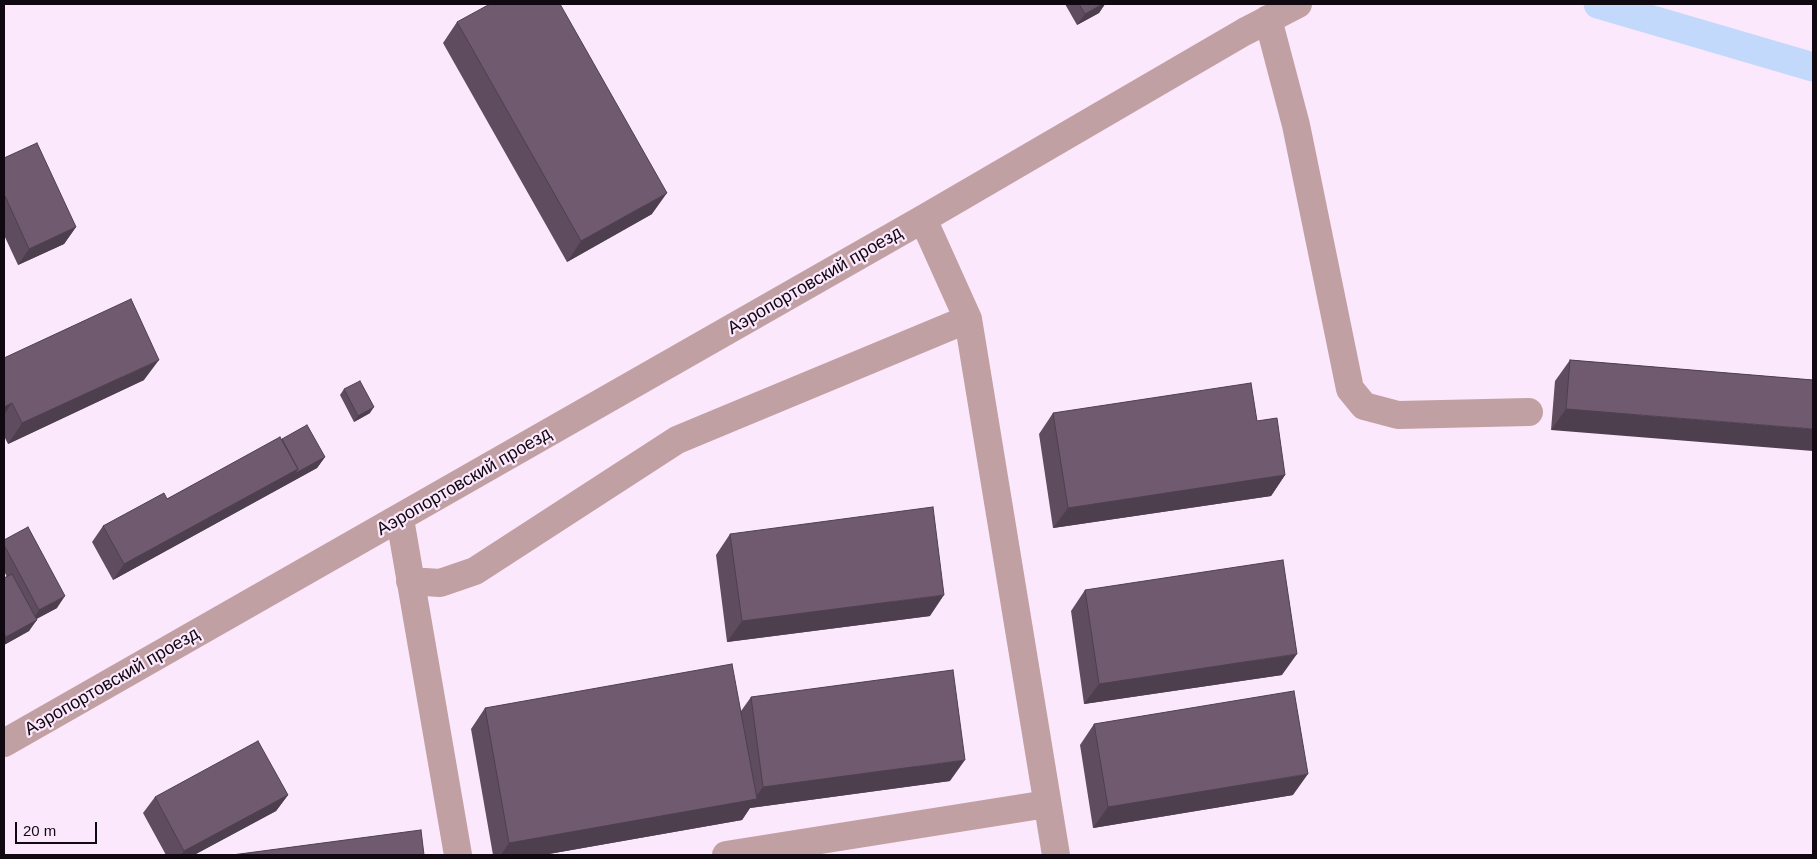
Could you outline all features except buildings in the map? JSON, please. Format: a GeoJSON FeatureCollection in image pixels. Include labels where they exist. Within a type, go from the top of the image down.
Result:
{"type":"FeatureCollection","features":[{"type":"Feature","properties":{"kind":"street","name":"Аэропортовский проезд"},"geometry":{"type":"LineString","coordinates":[[4,744],[923,219],[1244,32],[1298,4]]}},
{"type":"Feature","properties":{"kind":"street"},"geometry":{"type":"LineString","coordinates":[[1268,19],[1296,125],[1350,389],[1364,406],[1398,416],[1529,412]]}},
{"type":"Feature","properties":{"kind":"street"},"geometry":{"type":"LineString","coordinates":[[923,219],[968,318],[1056,855]]}},
{"type":"Feature","properties":{"kind":"street"},"geometry":{"type":"LineString","coordinates":[[410,581],[440,583],[475,571],[677,440],[968,318]]}},
{"type":"Feature","properties":{"kind":"street"},"geometry":{"type":"LineString","coordinates":[[400,519],[458,855]]}},
{"type":"Feature","properties":{"kind":"street"},"geometry":{"type":"LineString","coordinates":[[726,855],[1048,804]]}},
{"type":"Feature","properties":{"kind":"waterway"},"geometry":{"type":"LineString","coordinates":[[1598,4],[1813,67]]}}]}
